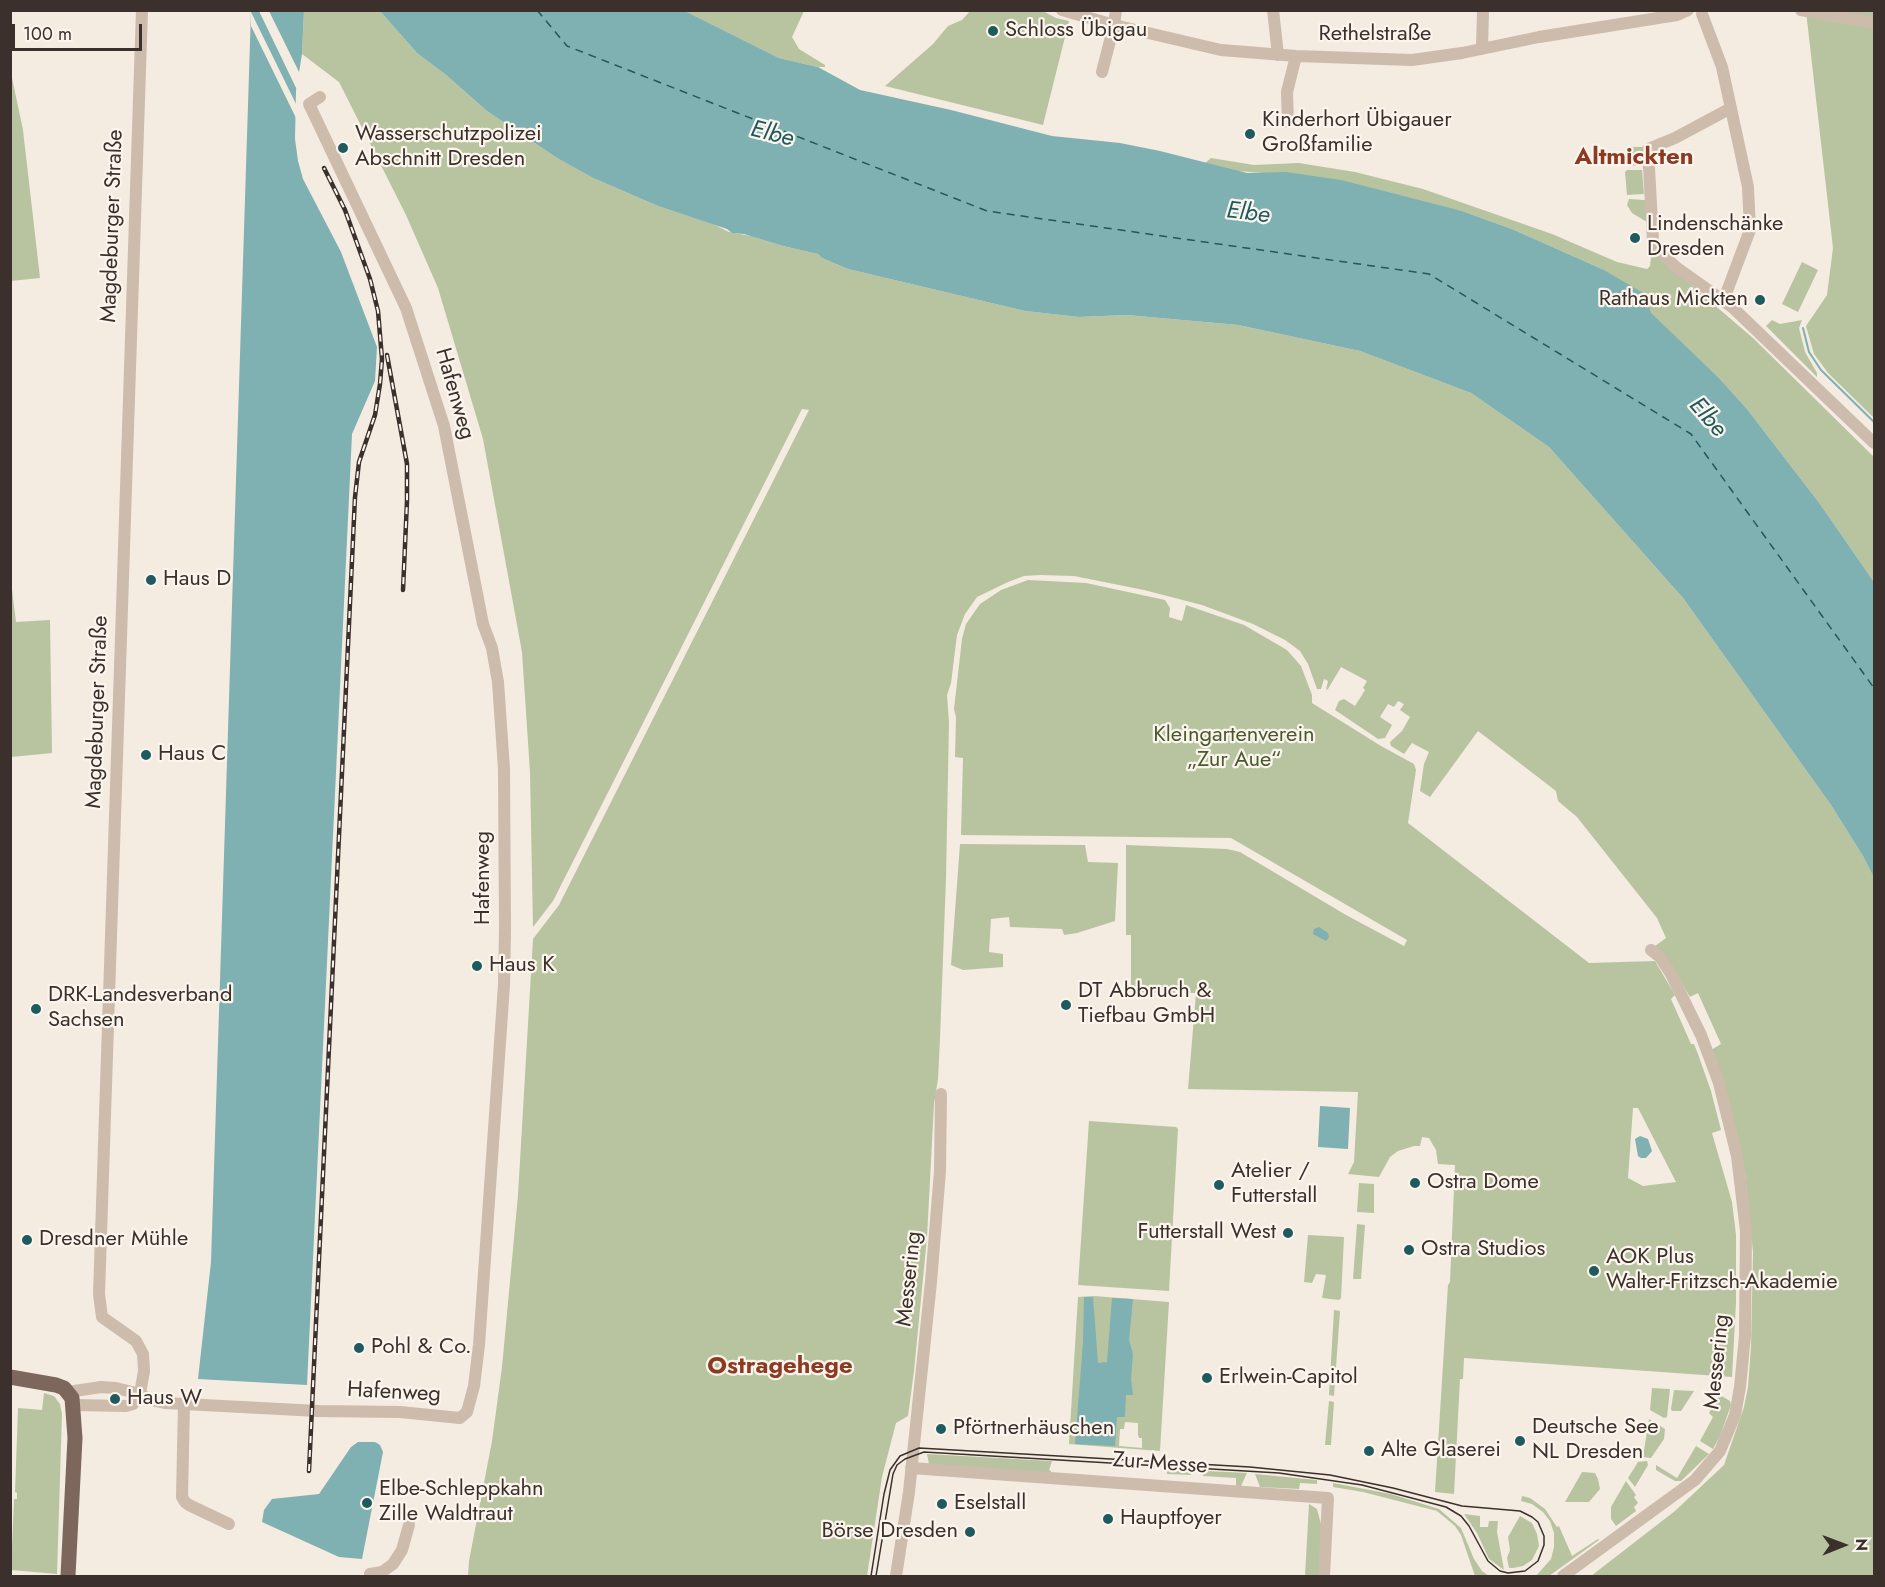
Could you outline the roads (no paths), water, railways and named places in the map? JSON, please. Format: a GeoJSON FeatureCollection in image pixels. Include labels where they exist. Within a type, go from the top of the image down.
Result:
{"type":"FeatureCollection","features":[{"type":"Feature","properties":{"kind":"main road"},"geometry":{"type":"LineString","coordinates":[[10,1377],[56,1385],[71,1399],[75,1438],[68,1576]]}},
{"type":"Feature","properties":{"kind":"street","name":"Magdeburger Straße"},"geometry":{"type":"LineString","coordinates":[[140,1394],[144,1371],[140,1346],[102,1317],[99,1294],[142,10]]}},
{"type":"Feature","properties":{"kind":"street","name":"Rethelstraße"},"geometry":{"type":"LineString","coordinates":[[1062,10],[1220,50],[1296,56],[1412,60],[1677,15],[1688,10]]}},
{"type":"Feature","properties":{"kind":"street"},"geometry":{"type":"LineString","coordinates":[[1102,72],[1116,10]]}},
{"type":"Feature","properties":{"kind":"street"},"geometry":{"type":"LineString","coordinates":[[1273,10],[1278,55]]}},
{"type":"Feature","properties":{"kind":"street"},"geometry":{"type":"LineString","coordinates":[[1482,49],[1483,10]]}},
{"type":"Feature","properties":{"kind":"street"},"geometry":{"type":"LineString","coordinates":[[1801,10],[1875,23]]}},
{"type":"Feature","properties":{"kind":"street"},"geometry":{"type":"LineString","coordinates":[[1701,12],[1722,68],[1748,187],[1750,230],[1724,299]]}},
{"type":"Feature","properties":{"kind":"street"},"geometry":{"type":"LineString","coordinates":[[1288,122],[1287,92],[1296,56]]}},
{"type":"Feature","properties":{"kind":"street","name":"Hafenweg"},"geometry":{"type":"LineString","coordinates":[[140,1394],[152,1400],[184,1404],[318,1411],[400,1412],[459,1418],[467,1412],[472,1395],[479,1345],[505,940],[504,769],[498,682],[492,648],[483,624],[444,426],[406,308],[309,104],[320,97]]}},
{"type":"Feature","properties":{"kind":"street"},"geometry":{"type":"LineString","coordinates":[[1731,108],[1675,138],[1648,149],[1653,241],[1658,250],[1677,268],[1724,299],[1875,443]]}},
{"type":"Feature","properties":{"kind":"street","name":"Messering"},"geometry":{"type":"LineString","coordinates":[[1563,1576],[1695,1480],[1720,1451],[1736,1415],[1740,1387],[1744,1336],[1746,1230],[1737,1156],[1719,1083],[1701,1035],[1671,974],[1660,957],[1651,950]]}},
{"type":"Feature","properties":{"kind":"street","name":"Messering"},"geometry":{"type":"LineString","coordinates":[[896,1576],[911,1468],[935,1237],[940,1171],[941,1094]]}},
{"type":"Feature","properties":{"kind":"street"},"geometry":{"type":"LineString","coordinates":[[109,1388],[140,1394],[133,1404],[126,1406],[71,1399],[93,1389],[109,1388]]}},
{"type":"Feature","properties":{"kind":"street"},"geometry":{"type":"LineString","coordinates":[[184,1404],[182,1497],[189,1505],[229,1524]]}},
{"type":"Feature","properties":{"kind":"street","name":"Zur Messe"},"geometry":{"type":"LineString","coordinates":[[911,1468],[1328,1498],[1324,1576]]}},
{"type":"Feature","properties":{"kind":"street"},"geometry":{"type":"LineString","coordinates":[[370,1574],[382,1572],[393,1564],[402,1550],[409,1525]]}},
{"type":"Feature","properties":{"kind":"water"},"geometry":{"type":"Polygon","coordinates":[[[251,11],[304,11],[302,54],[296,91],[295,139],[298,161],[303,179],[341,252],[377,347],[375,381],[352,434],[307,1385],[198,1379],[211,1262],[251,11]]]}},
{"type":"Feature","properties":{"kind":"water","name":"Elbe"},"geometry":{"type":"Polygon","coordinates":[[[380,11],[685,11],[779,58],[818,67],[860,90],[1052,136],[1120,143],[1247,173],[1286,172],[1341,180],[1462,211],[1512,229],[1602,269],[1645,294],[1651,313],[1719,378],[1747,409],[1820,504],[1874,582],[1874,878],[1831,805],[1683,598],[1549,447],[1471,393],[1360,351],[1238,325],[1127,315],[1079,317],[1025,311],[848,269],[818,254],[744,234],[732,233],[727,229],[658,206],[593,178],[557,158],[487,111],[417,53],[380,11]]]}},
{"type":"Feature","properties":{"kind":"water"},"geometry":{"type":"Polygon","coordinates":[[[1319,927],[1328,933],[1329,937],[1326,941],[1313,934],[1314,929],[1319,927]]]}},
{"type":"Feature","properties":{"kind":"water"},"geometry":{"type":"Polygon","coordinates":[[[1320,1106],[1350,1108],[1348,1149],[1318,1147],[1320,1106]]]}},
{"type":"Feature","properties":{"kind":"water"},"geometry":{"type":"Polygon","coordinates":[[[1640,1136],[1648,1139],[1652,1151],[1646,1158],[1638,1156],[1635,1139],[1640,1136]]]}},
{"type":"Feature","properties":{"kind":"water"},"geometry":{"type":"Polygon","coordinates":[[[1084,1297],[1093,1297],[1098,1363],[1107,1362],[1112,1298],[1133,1299],[1129,1340],[1133,1354],[1131,1379],[1133,1395],[1126,1395],[1125,1417],[1117,1417],[1115,1446],[1075,1444],[1084,1297]]]}},
{"type":"Feature","properties":{"kind":"water"},"geometry":{"type":"Polygon","coordinates":[[[358,1442],[375,1442],[380,1445],[383,1452],[362,1559],[339,1557],[262,1522],[264,1510],[272,1499],[319,1494],[351,1447],[358,1442]]]}},
{"type":"Feature","properties":{"kind":"waterway"},"geometry":{"type":"LineString","coordinates":[[1803,328],[1809,352],[1821,370],[1874,422]]}},
{"type":"Feature","properties":{"kind":"tram line"},"geometry":{"type":"LineString","coordinates":[[871,1576],[890,1470],[900,1456],[919,1448],[1250,1467],[1330,1475],[1462,1506],[1520,1511],[1538,1522],[1544,1536],[1544,1545],[1538,1561],[1525,1571],[1508,1573],[1500,1571],[1488,1561],[1461,1516],[1446,1507],[1362,1485],[1279,1473],[924,1452],[905,1459],[897,1465],[893,1474],[876,1576]]}},
{"type":"Feature","properties":{"kind":"railway"},"geometry":{"type":"LineString","coordinates":[[309,1471],[355,497],[359,462],[375,415],[382,359],[378,311],[370,279],[345,210],[324,168]]}},
{"type":"Feature","properties":{"kind":"railway"},"geometry":{"type":"LineString","coordinates":[[387,355],[407,464],[403,590]]}},
{"type":"Feature","properties":{"kind":"place","name":"Schloss Übigau"},"geometry":{"type":"Point","coordinates":[993,31]}},
{"type":"Feature","properties":{"kind":"place","name":"Kinderhort Übigauer Großfamilie"},"geometry":{"type":"Point","coordinates":[1250,134]}},
{"type":"Feature","properties":{"kind":"place","name":"Wasserschutzpolizei Abschnitt Dresden"},"geometry":{"type":"Point","coordinates":[343,148]}},
{"type":"Feature","properties":{"kind":"place","name":"Lindenschänke Dresden"},"geometry":{"type":"Point","coordinates":[1635,238]}},
{"type":"Feature","properties":{"kind":"place","name":"Rathaus Mickten"},"geometry":{"type":"Point","coordinates":[1760,300]}},
{"type":"Feature","properties":{"kind":"place","name":"Haus D"},"geometry":{"type":"Point","coordinates":[151,580]}},
{"type":"Feature","properties":{"kind":"place","name":"Haus C"},"geometry":{"type":"Point","coordinates":[146,755]}},
{"type":"Feature","properties":{"kind":"place","name":"Haus K"},"geometry":{"type":"Point","coordinates":[477,966]}},
{"type":"Feature","properties":{"kind":"place","name":"DT Abbruch & Tiefbau GmbH"},"geometry":{"type":"Point","coordinates":[1066,1005]}},
{"type":"Feature","properties":{"kind":"place","name":"DRK-Landesverband Sachsen"},"geometry":{"type":"Point","coordinates":[36,1009]}},
{"type":"Feature","properties":{"kind":"place","name":"Ostra Dome"},"geometry":{"type":"Point","coordinates":[1415,1183]}},
{"type":"Feature","properties":{"kind":"place","name":"Atelier / Futterstall"},"geometry":{"type":"Point","coordinates":[1219,1185]}},
{"type":"Feature","properties":{"kind":"place","name":"Futterstall West"},"geometry":{"type":"Point","coordinates":[1288,1233]}},
{"type":"Feature","properties":{"kind":"place","name":"Dresdner Mühle"},"geometry":{"type":"Point","coordinates":[27,1240]}},
{"type":"Feature","properties":{"kind":"place","name":"Ostra Studios"},"geometry":{"type":"Point","coordinates":[1409,1250]}},
{"type":"Feature","properties":{"kind":"place","name":"AOK Plus Walter-Fritzsch-Akademie"},"geometry":{"type":"Point","coordinates":[1594,1271]}},
{"type":"Feature","properties":{"kind":"place","name":"Pohl & Co."},"geometry":{"type":"Point","coordinates":[359,1348]}},
{"type":"Feature","properties":{"kind":"place","name":"Erlwein-Capitol"},"geometry":{"type":"Point","coordinates":[1207,1378]}},
{"type":"Feature","properties":{"kind":"place","name":"Haus W"},"geometry":{"type":"Point","coordinates":[115,1399]}},
{"type":"Feature","properties":{"kind":"place","name":"Pförtnerhäuschen"},"geometry":{"type":"Point","coordinates":[941,1429]}},
{"type":"Feature","properties":{"kind":"place","name":"Deutsche See NL Dresden"},"geometry":{"type":"Point","coordinates":[1520,1441]}},
{"type":"Feature","properties":{"kind":"place","name":"Alte Glaserei"},"geometry":{"type":"Point","coordinates":[1369,1451]}},
{"type":"Feature","properties":{"kind":"place","name":"Elbe-Schleppkahn Zille Waldtraut"},"geometry":{"type":"Point","coordinates":[367,1503]}},
{"type":"Feature","properties":{"kind":"place","name":"Eselstall"},"geometry":{"type":"Point","coordinates":[942,1504]}},
{"type":"Feature","properties":{"kind":"place","name":"Hauptfoyer"},"geometry":{"type":"Point","coordinates":[1108,1519]}},
{"type":"Feature","properties":{"kind":"place","name":"Börse Dresden"},"geometry":{"type":"Point","coordinates":[970,1532]}},
{"type":"Feature","properties":{"kind":"district","name":"Altmickten"},"geometry":{"type":"Point","coordinates":[1634,158]}},
{"type":"Feature","properties":{"kind":"district","name":"Ostragehege"},"geometry":{"type":"Point","coordinates":[780,1367]}},
{"type":"Feature","properties":{"kind":"park label","name":"Kleingartenverein „Zur Aue“"},"geometry":{"type":"Point","coordinates":[1234,748]}}]}
